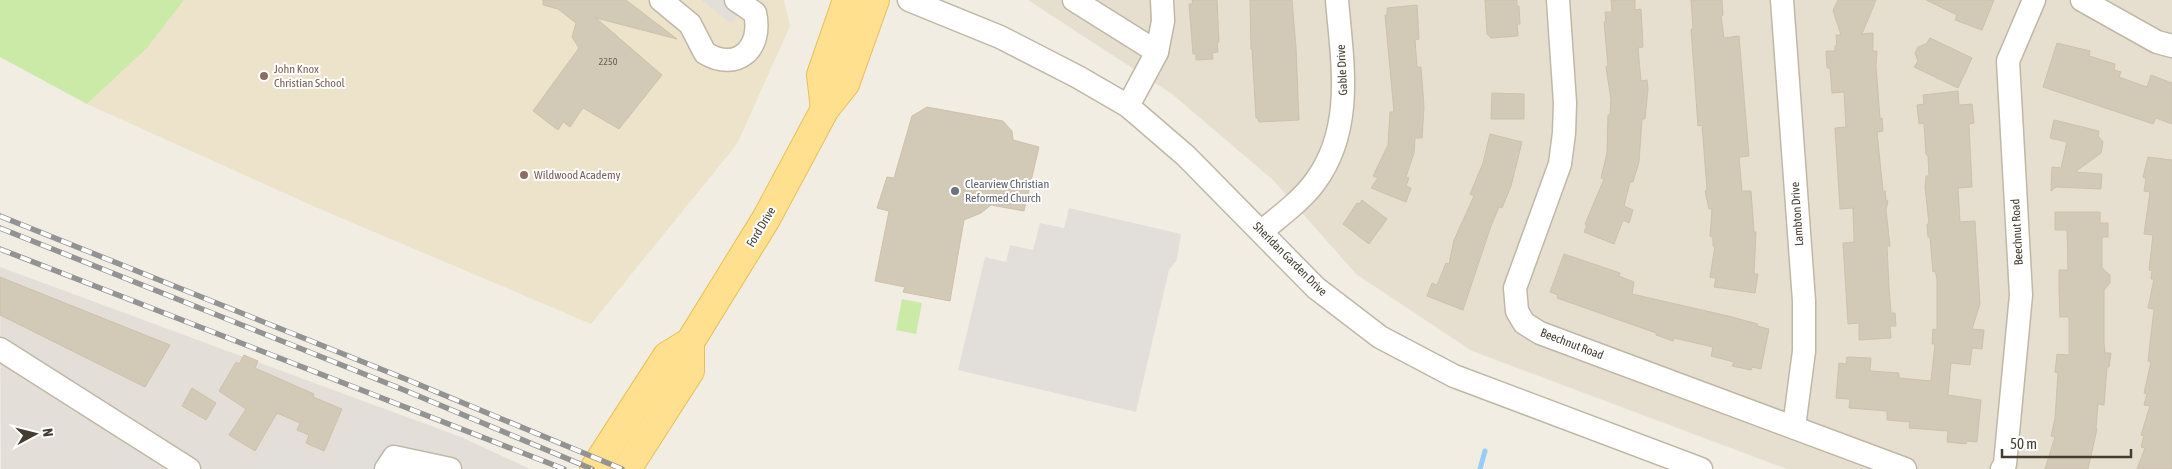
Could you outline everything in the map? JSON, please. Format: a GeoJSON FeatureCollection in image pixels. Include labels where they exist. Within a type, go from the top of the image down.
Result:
{"type":"FeatureCollection","features":[{"type":"Feature","properties":{"kind":"main road"},"geometry":{"type":"LineString","coordinates":[[825,109],[821,75],[847,0]]}},
{"type":"Feature","properties":{"kind":"main road","name":"Ford Drive"},"geometry":{"type":"LineString","coordinates":[[594,469],[667,356],[690,342],[766,219],[825,109],[845,84],[875,0]]}},
{"type":"Feature","properties":{"kind":"main road"},"geometry":{"type":"LineString","coordinates":[[628,469],[690,371],[690,342]]}},
{"type":"Feature","properties":{"kind":"street"},"geometry":{"type":"LineString","coordinates":[[661,0],[690,24],[705,53],[723,61],[745,54],[753,46],[756,39],[755,14],[736,0]]}},
{"type":"Feature","properties":{"kind":"street","name":"Sheridan Garden Drive"},"geometry":{"type":"LineString","coordinates":[[910,0],[1000,37],[1078,77],[1128,106],[1186,156],[1262,231],[1316,288],[1380,337],[1454,376],[1701,469]]}},
{"type":"Feature","properties":{"kind":"street"},"geometry":{"type":"LineString","coordinates":[[1074,0],[1157,52]]}},
{"type":"Feature","properties":{"kind":"street"},"geometry":{"type":"LineString","coordinates":[[1128,106],[1157,52],[1163,21],[1162,0]]}},
{"type":"Feature","properties":{"kind":"street","name":"Gable Drive"},"geometry":{"type":"LineString","coordinates":[[1262,231],[1315,182],[1331,154],[1340,125],[1344,94],[1337,0]]}},
{"type":"Feature","properties":{"kind":"street","name":"Beechnut Road"},"geometry":{"type":"LineString","coordinates":[[1558,0],[1565,103],[1564,133],[1560,164],[1515,288],[1516,311],[1524,323],[1540,333],[1905,469]]}},
{"type":"Feature","properties":{"kind":"street","name":"Lambton Drive"},"geometry":{"type":"LineString","coordinates":[[1782,0],[1804,301],[1804,351],[1794,427]]}},
{"type":"Feature","properties":{"kind":"street","name":"Beechnut Road"},"geometry":{"type":"LineString","coordinates":[[2002,469],[2005,464],[2021,295],[2008,61],[2034,0]]}},
{"type":"Feature","properties":{"kind":"street"},"geometry":{"type":"LineString","coordinates":[[2082,0],[2157,42],[2172,46]]}},
{"type":"Feature","properties":{"kind":"street"},"geometry":{"type":"LineString","coordinates":[[0,349],[188,469]]}},
{"type":"Feature","properties":{"kind":"street"},"geometry":{"type":"LineString","coordinates":[[386,469],[394,457],[450,469]]}},
{"type":"Feature","properties":{"kind":"shaded area","name":"Wildwood Academy"},"geometry":{"type":"Polygon","coordinates":[[[184,0],[784,0],[790,26],[737,144],[591,324],[313,206],[87,104],[147,48],[184,0]]]}},
{"type":"Feature","properties":{"kind":"shaded area"},"geometry":{"type":"Polygon","coordinates":[[[701,0],[750,0],[731,23],[701,0]]]}},
{"type":"Feature","properties":{"kind":"shaded area"},"geometry":{"type":"Polygon","coordinates":[[[1028,0],[2172,0],[2172,469],[1787,469],[1472,351],[1356,274],[1273,180],[1172,94],[1028,0]]]}},
{"type":"Feature","properties":{"kind":"shaded area"},"geometry":{"type":"Polygon","coordinates":[[[1069,208],[1181,234],[1177,260],[1169,270],[1136,412],[958,370],[985,257],[1006,262],[1010,245],[1033,250],[1040,223],[1064,228],[1069,208]]]}},
{"type":"Feature","properties":{"kind":"shaded area"},"geometry":{"type":"Polygon","coordinates":[[[0,267],[461,437],[530,469],[1,469],[0,267]]]}},
{"type":"Feature","properties":{"kind":"shaded area"},"geometry":{"type":"Polygon","coordinates":[[[363,414],[458,459],[447,469],[330,469],[363,414]]]}},
{"type":"Feature","properties":{"kind":"shaded area"},"geometry":{"type":"Polygon","coordinates":[[[277,432],[323,463],[318,469],[251,469],[277,432]]]}},
{"type":"Feature","properties":{"kind":"shaded area"},"geometry":{"type":"Polygon","coordinates":[[[131,450],[157,469],[113,469],[131,450]]]}},
{"type":"Feature","properties":{"kind":"green space"},"geometry":{"type":"Polygon","coordinates":[[[0,0],[184,0],[147,48],[87,104],[0,57],[0,0]]]}},
{"type":"Feature","properties":{"kind":"green space"},"geometry":{"type":"Polygon","coordinates":[[[902,299],[922,303],[916,334],[896,330],[902,299]]]}},
{"type":"Feature","properties":{"kind":"building"},"geometry":{"type":"Polygon","coordinates":[[[543,0],[626,0],[677,39],[596,18],[662,75],[619,129],[583,108],[570,127],[563,122],[558,130],[533,111],[579,48],[572,37],[576,23],[558,9],[543,5],[543,0]]]}},
{"type":"Feature","properties":{"kind":"building"},"geometry":{"type":"Polygon","coordinates":[[[1192,0],[1217,0],[1219,42],[1217,43],[1218,52],[1212,53],[1213,59],[1196,60],[1196,54],[1193,54],[1189,4],[1193,4],[1192,0]]]}},
{"type":"Feature","properties":{"kind":"building"},"geometry":{"type":"Polygon","coordinates":[[[1250,0],[1292,0],[1299,120],[1259,122],[1258,118],[1256,118],[1250,0]]]}},
{"type":"Feature","properties":{"kind":"building"},"geometry":{"type":"Polygon","coordinates":[[[1485,0],[1517,0],[1520,24],[1517,24],[1518,36],[1491,38],[1487,34],[1485,0]]]}},
{"type":"Feature","properties":{"kind":"building"},"geometry":{"type":"Polygon","coordinates":[[[1611,0],[1635,0],[1635,10],[1641,9],[1643,47],[1638,48],[1641,81],[1647,80],[1648,89],[1645,119],[1642,119],[1639,162],[1633,182],[1630,182],[1624,206],[1633,210],[1629,223],[1623,220],[1614,244],[1584,232],[1587,225],[1585,224],[1604,179],[1601,178],[1607,153],[1608,115],[1610,115],[1611,100],[1606,67],[1608,66],[1604,22],[1606,22],[1605,12],[1612,12],[1611,0]]]}},
{"type":"Feature","properties":{"kind":"building"},"geometry":{"type":"Polygon","coordinates":[[[1691,0],[1722,0],[1723,15],[1721,17],[1724,38],[1739,36],[1749,156],[1739,157],[1742,191],[1751,191],[1754,232],[1756,232],[1754,274],[1758,274],[1755,293],[1714,287],[1716,278],[1710,277],[1715,246],[1713,246],[1713,238],[1710,236],[1712,209],[1709,209],[1705,191],[1707,189],[1702,125],[1698,126],[1691,29],[1693,29],[1691,0]]]}},
{"type":"Feature","properties":{"kind":"building"},"geometry":{"type":"Polygon","coordinates":[[[1838,0],[1876,0],[1862,34],[1873,33],[1873,51],[1877,51],[1876,66],[1880,119],[1882,118],[1883,131],[1877,132],[1883,191],[1885,191],[1886,200],[1888,201],[1886,210],[1890,246],[1887,246],[1889,287],[1891,313],[1895,313],[1896,326],[1890,326],[1891,338],[1859,340],[1859,323],[1848,324],[1843,243],[1854,242],[1853,208],[1840,209],[1835,128],[1846,127],[1844,92],[1832,93],[1830,68],[1827,68],[1826,51],[1835,51],[1835,46],[1837,46],[1836,35],[1841,35],[1833,10],[1838,0]]]}},
{"type":"Feature","properties":{"kind":"building"},"geometry":{"type":"Polygon","coordinates":[[[1926,0],[1994,0],[1982,30],[1955,20],[1957,15],[1926,0]]]}},
{"type":"Feature","properties":{"kind":"building"},"geometry":{"type":"Polygon","coordinates":[[[1417,5],[1419,39],[1415,40],[1417,67],[1421,67],[1424,107],[1422,138],[1415,138],[1414,153],[1406,177],[1409,178],[1406,186],[1411,188],[1406,202],[1371,188],[1378,178],[1373,176],[1388,145],[1390,112],[1394,112],[1385,15],[1387,15],[1387,8],[1417,5]]]}},
{"type":"Feature","properties":{"kind":"building"},"geometry":{"type":"Polygon","coordinates":[[[1930,38],[1972,58],[1958,88],[1914,67],[1918,61],[1915,53],[1918,47],[1926,44],[1930,38]]]}},
{"type":"Feature","properties":{"kind":"building"},"geometry":{"type":"Polygon","coordinates":[[[2057,43],[2090,51],[2089,56],[2115,64],[2114,70],[2121,72],[2119,77],[2147,87],[2151,75],[2172,83],[2172,124],[2156,118],[2153,124],[2043,87],[2057,43]]]}},
{"type":"Feature","properties":{"kind":"building"},"geometry":{"type":"Polygon","coordinates":[[[1958,91],[1959,105],[1972,104],[1974,123],[1969,124],[1972,187],[1958,188],[1960,222],[1975,221],[1980,304],[1972,329],[1984,330],[1982,349],[1972,348],[1970,365],[1951,363],[1948,395],[1981,400],[1977,442],[1967,441],[1966,444],[1947,442],[1948,431],[1909,428],[1910,422],[1887,420],[1887,411],[1849,408],[1850,399],[1836,398],[1839,363],[1846,364],[1847,357],[1871,358],[1870,371],[1899,373],[1899,378],[1931,381],[1935,344],[1932,344],[1933,329],[1937,330],[1937,279],[1935,271],[1933,272],[1927,224],[1929,224],[1925,187],[1926,176],[1929,176],[1928,156],[1926,154],[1924,123],[1919,124],[1917,105],[1924,104],[1923,95],[1958,91]]]}},
{"type":"Feature","properties":{"kind":"building"},"geometry":{"type":"Polygon","coordinates":[[[1492,93],[1524,94],[1524,119],[1491,119],[1492,93]]]}},
{"type":"Feature","properties":{"kind":"building","name":"Clearview Christian Reformed Church"},"geometry":{"type":"Polygon","coordinates":[[[927,107],[1003,121],[1012,131],[1013,140],[1039,147],[1024,211],[991,205],[981,213],[964,220],[950,301],[903,292],[905,287],[875,281],[889,211],[877,208],[887,177],[894,178],[912,116],[927,107]]]}},
{"type":"Feature","properties":{"kind":"building"},"geometry":{"type":"Polygon","coordinates":[[[2054,120],[2099,131],[2098,136],[2103,142],[2101,153],[2075,172],[2102,174],[2101,189],[2056,187],[2051,191],[2052,167],[2061,168],[2067,142],[2050,138],[2054,120]]]}},
{"type":"Feature","properties":{"kind":"building"},"geometry":{"type":"Polygon","coordinates":[[[1490,134],[1522,142],[1511,186],[1502,208],[1499,207],[1491,226],[1463,310],[1427,296],[1432,283],[1437,285],[1446,263],[1449,264],[1454,240],[1474,196],[1470,194],[1483,163],[1490,134]]]}},
{"type":"Feature","properties":{"kind":"building"},"geometry":{"type":"Polygon","coordinates":[[[2148,157],[2172,160],[2172,469],[2137,469],[2145,448],[2141,447],[2144,436],[2141,435],[2150,406],[2144,405],[2147,394],[2144,393],[2151,362],[2148,361],[2154,309],[2148,308],[2154,279],[2151,279],[2152,271],[2149,270],[2153,235],[2144,234],[2150,192],[2144,191],[2146,179],[2143,177],[2148,157]]]}},
{"type":"Feature","properties":{"kind":"building"},"geometry":{"type":"Polygon","coordinates":[[[1362,200],[1387,219],[1369,244],[1343,224],[1357,203],[1359,204],[1362,200]]]}},
{"type":"Feature","properties":{"kind":"building"},"geometry":{"type":"Polygon","coordinates":[[[2055,212],[2100,212],[2100,223],[2108,223],[2108,237],[2102,237],[2102,268],[2110,275],[2110,283],[2104,290],[2104,343],[2105,353],[2111,353],[2109,367],[2107,367],[2104,405],[2098,404],[2097,429],[2088,469],[2045,469],[2055,437],[2051,436],[2055,419],[2058,373],[2055,372],[2057,354],[2069,355],[2069,317],[2060,317],[2059,288],[2059,270],[2068,270],[2067,230],[2055,230],[2055,212]]]}},
{"type":"Feature","properties":{"kind":"building"},"geometry":{"type":"Polygon","coordinates":[[[1564,254],[1620,273],[1619,276],[1634,282],[1632,294],[1728,316],[1769,329],[1761,369],[1752,367],[1751,370],[1732,366],[1734,362],[1711,356],[1713,347],[1674,338],[1673,341],[1656,335],[1656,333],[1557,298],[1558,295],[1550,292],[1564,254]]]}},
{"type":"Feature","properties":{"kind":"building"},"geometry":{"type":"Polygon","coordinates":[[[0,277],[170,345],[145,387],[0,315],[0,277]]]}},
{"type":"Feature","properties":{"kind":"building"},"geometry":{"type":"Polygon","coordinates":[[[244,355],[258,361],[255,368],[314,394],[313,397],[342,409],[324,451],[306,443],[309,435],[297,430],[300,423],[277,413],[255,451],[229,435],[246,409],[219,391],[236,362],[239,364],[244,355]]]}},
{"type":"Feature","properties":{"kind":"building"},"geometry":{"type":"Polygon","coordinates":[[[192,388],[216,403],[206,420],[182,406],[192,388]]]}},
{"type":"Feature","properties":{"kind":"waterway"},"geometry":{"type":"LineString","coordinates":[[1480,469],[1485,451]]}},
{"type":"Feature","properties":{"kind":"railway"},"geometry":{"type":"LineString","coordinates":[[0,216],[408,380],[622,469]]}},
{"type":"Feature","properties":{"kind":"railway"},"geometry":{"type":"LineString","coordinates":[[0,228],[404,390],[592,469]]}},
{"type":"Feature","properties":{"kind":"railway"},"geometry":{"type":"LineString","coordinates":[[0,249],[564,469]]}},
{"type":"Feature","properties":{"kind":"place","name":"John Knox Christian School"},"geometry":{"type":"Point","coordinates":[264,76]}},
{"type":"Feature","properties":{"kind":"place","name":"Wildwood Academy"},"geometry":{"type":"Point","coordinates":[524,175]}},
{"type":"Feature","properties":{"kind":"place","name":"Clearview Christian Reformed Church"},"geometry":{"type":"Point","coordinates":[955,191]}}]}
